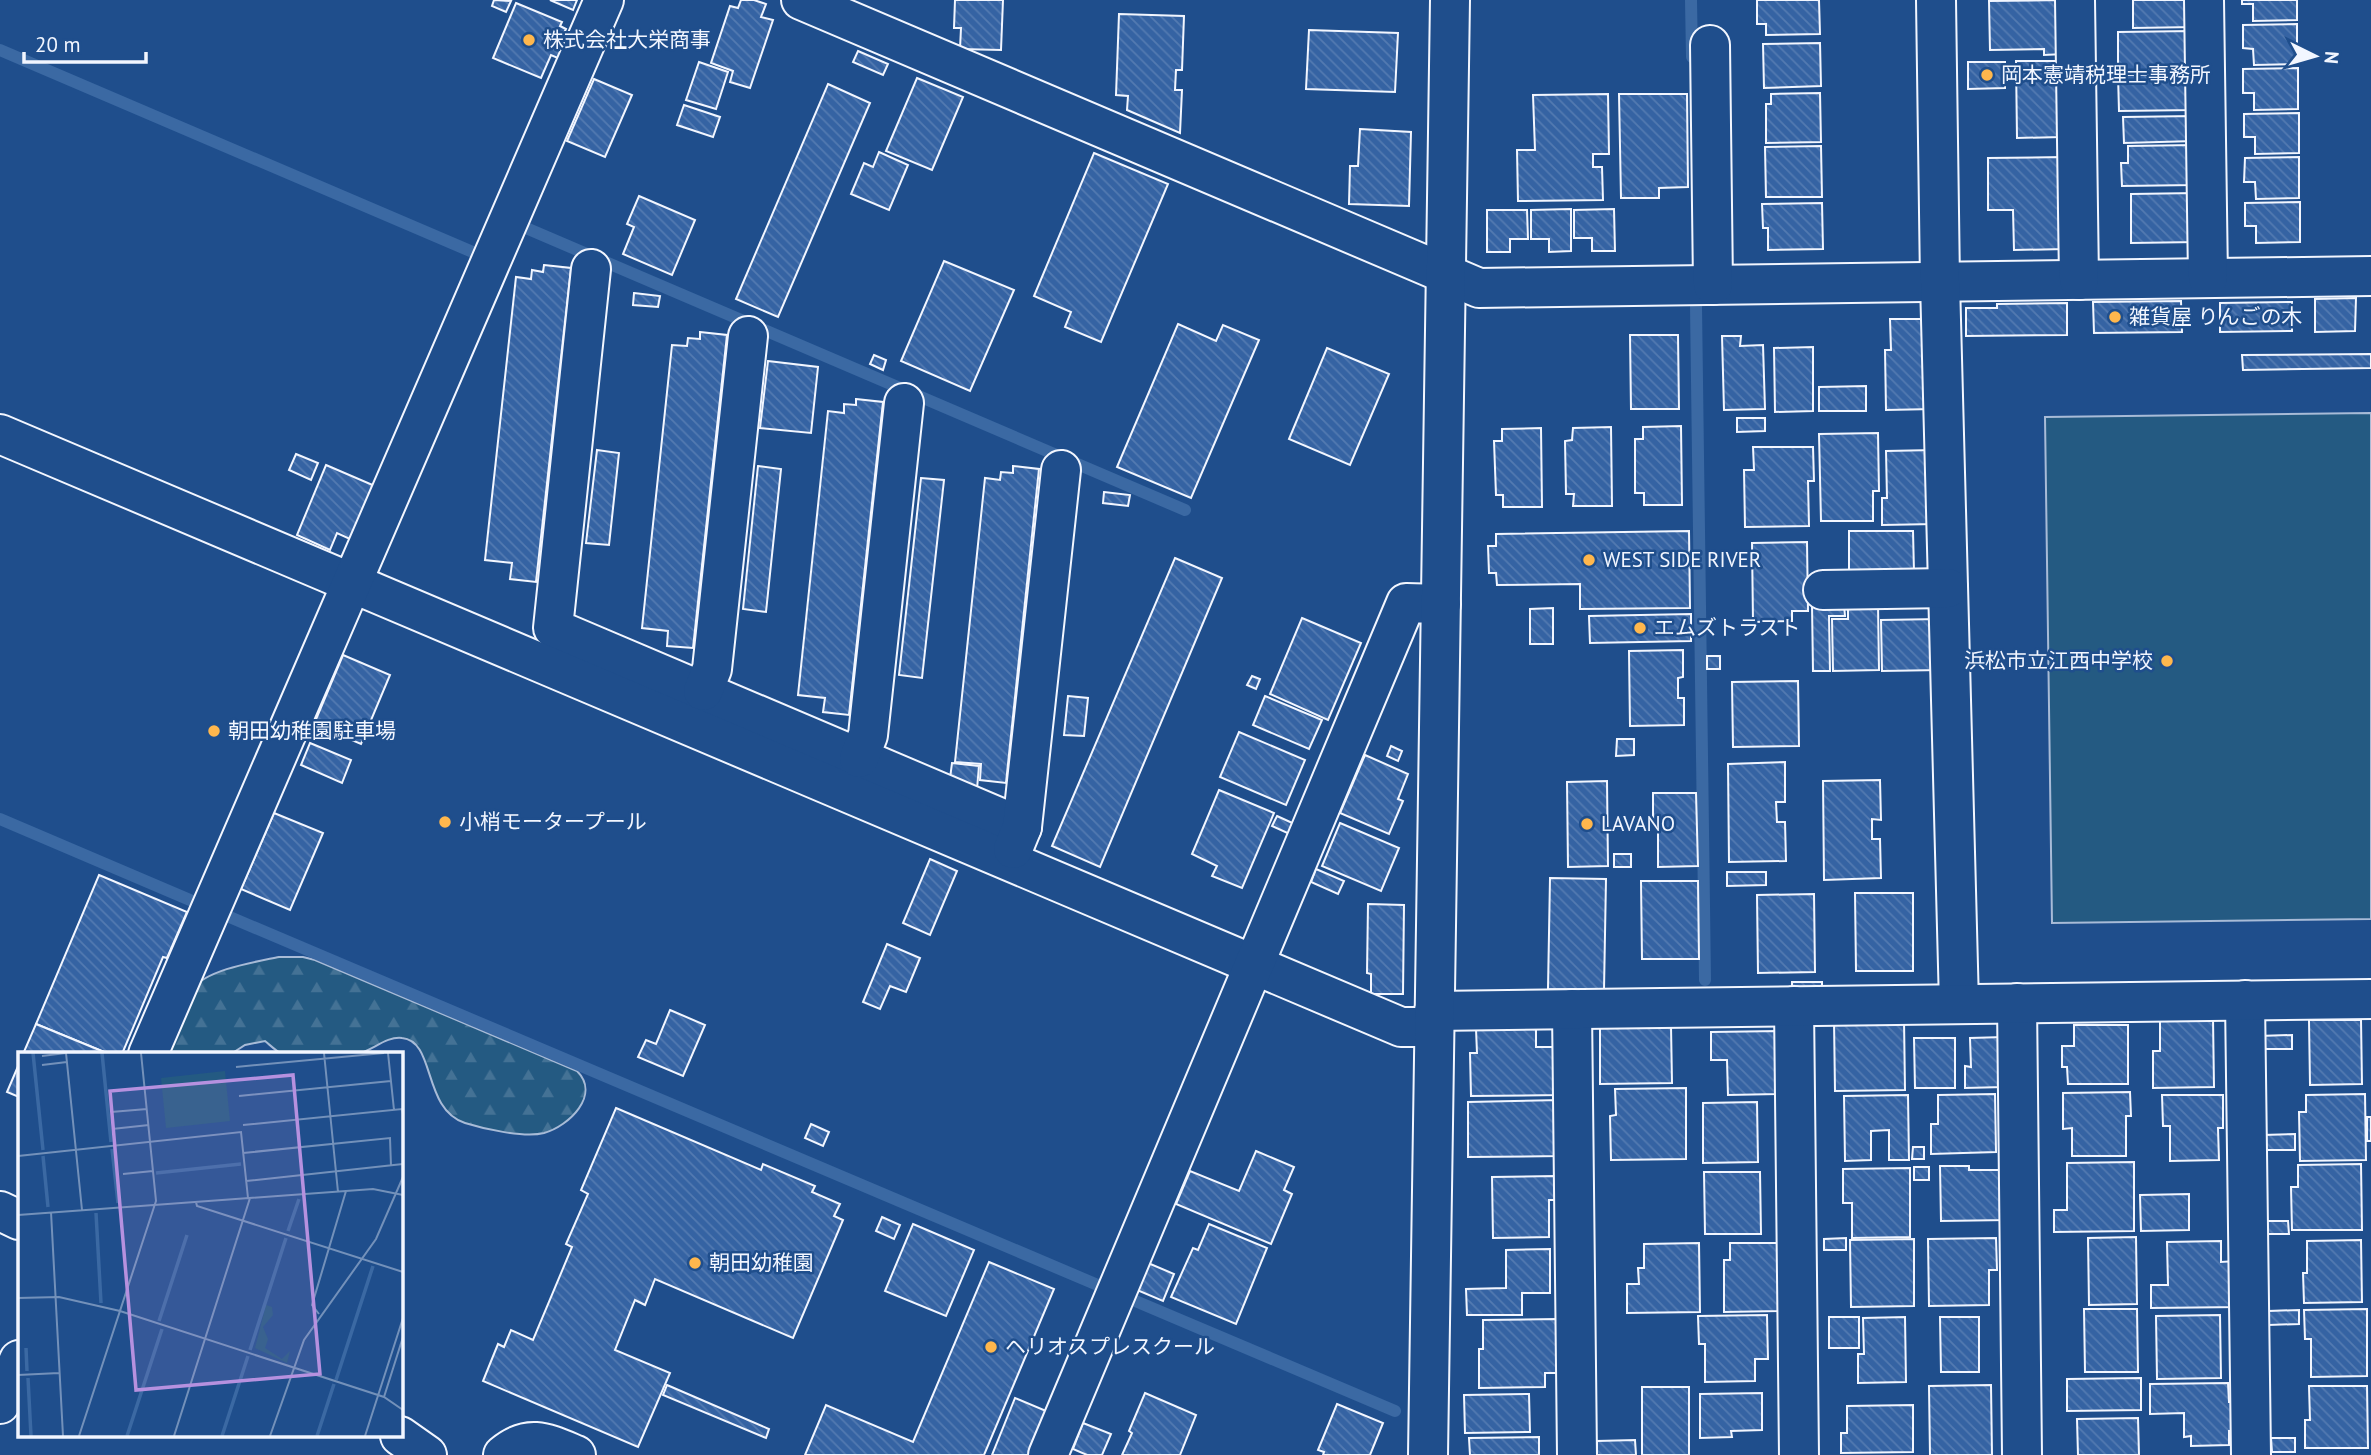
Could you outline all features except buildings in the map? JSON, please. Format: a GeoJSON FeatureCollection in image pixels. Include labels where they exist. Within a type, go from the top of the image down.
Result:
{"type":"FeatureCollection","features":[{"type":"Feature","properties":{"kind":"street"},"geometry":{"type":"LineString","coordinates":[[149,1052],[604,0]]}},
{"type":"Feature","properties":{"kind":"street"},"geometry":{"type":"LineString","coordinates":[[801,0],[1479,288],[2371,276]]}},
{"type":"Feature","properties":{"kind":"street"},"geometry":{"type":"LineString","coordinates":[[1428,1455],[1450,0]]}},
{"type":"Feature","properties":{"kind":"street"},"geometry":{"type":"LineString","coordinates":[[1936,0],[1940,282],[1959,1004]]}},
{"type":"Feature","properties":{"kind":"street"},"geometry":{"type":"LineString","coordinates":[[2075,0],[2079,280]]}},
{"type":"Feature","properties":{"kind":"street"},"geometry":{"type":"LineString","coordinates":[[2204,0],[2208,278]]}},
{"type":"Feature","properties":{"kind":"street"},"geometry":{"type":"LineString","coordinates":[[1710,45],[1713,285]]}},
{"type":"Feature","properties":{"kind":"street"},"geometry":{"type":"LineString","coordinates":[[592,269],[553,628],[859,758],[1015,844],[1254,964],[1401,1027],[1434,1019],[1572,1009],[1959,1004],[2017,1012],[2246,1007],[2371,999]]}},
{"type":"Feature","properties":{"kind":"street"},"geometry":{"type":"LineString","coordinates":[[703,691],[712,669],[748,336]]}},
{"type":"Feature","properties":{"kind":"street"},"geometry":{"type":"LineString","coordinates":[[859,758],[868,736],[904,403]]}},
{"type":"Feature","properties":{"kind":"street"},"geometry":{"type":"LineString","coordinates":[[0,434],[352,583],[1015,844]]}},
{"type":"Feature","properties":{"kind":"street"},"geometry":{"type":"LineString","coordinates":[[1015,844],[1061,470]]}},
{"type":"Feature","properties":{"kind":"street"},"geometry":{"type":"LineString","coordinates":[[1823,590],[1948,588]]}},
{"type":"Feature","properties":{"kind":"street"},"geometry":{"type":"LineString","coordinates":[[1048,1455],[1406,603],[1441,604]]}},
{"type":"Feature","properties":{"kind":"street"},"geometry":{"type":"LineString","coordinates":[[1794,1006],[1799,1455]]}},
{"type":"Feature","properties":{"kind":"street"},"geometry":{"type":"LineString","coordinates":[[2246,1007],[2251,1455]]}},
{"type":"Feature","properties":{"kind":"street"},"geometry":{"type":"LineString","coordinates":[[1572,1009],[1577,1455]]}},
{"type":"Feature","properties":{"kind":"street"},"geometry":{"type":"LineString","coordinates":[[2017,1012],[2022,1455]]}},
{"type":"Feature","properties":{"kind":"street"},"geometry":{"type":"LineString","coordinates":[[0,1212],[18,1220]]}},
{"type":"Feature","properties":{"kind":"street"},"geometry":{"type":"LineString","coordinates":[[0,1404],[18,1362]]}},
{"type":"Feature","properties":{"kind":"street"},"geometry":{"type":"LineString","coordinates":[[402,1437],[427,1455]]}},
{"type":"Feature","properties":{"kind":"street"},"geometry":{"type":"LineString","coordinates":[[503,1455],[517,1444],[534,1441],[550,1444],[576,1455]]}},
{"type":"Feature","properties":{"kind":"green space","name":"浜松市立江西中学校"},"geometry":{"type":"Polygon","coordinates":[[[2371,413],[2371,919],[2052,923],[2045,417],[2371,413]]]}},
{"type":"Feature","properties":{"kind":"green space"},"geometry":{"type":"Polygon","coordinates":[[[279,957],[315,960],[577,1071],[583,1080],[584,1099],[572,1117],[554,1129],[544,1133],[515,1134],[465,1123],[451,1115],[435,1091],[420,1051],[413,1042],[402,1038],[390,1039],[363,1052],[279,1052],[265,1041],[245,1045],[234,1052],[162,1052],[192,989],[209,976],[232,967],[279,957]]]}},
{"type":"Feature","properties":{"kind":"waterway"},"geometry":{"type":"LineString","coordinates":[[1691,0],[1692,57]]}},
{"type":"Feature","properties":{"kind":"waterway"},"geometry":{"type":"LineString","coordinates":[[0,50],[475,253]]}},
{"type":"Feature","properties":{"kind":"waterway"},"geometry":{"type":"LineString","coordinates":[[526,228],[1185,510]]}},
{"type":"Feature","properties":{"kind":"waterway"},"geometry":{"type":"LineString","coordinates":[[1696,306],[1705,980]]}},
{"type":"Feature","properties":{"kind":"waterway"},"geometry":{"type":"LineString","coordinates":[[0,819],[197,903]]}},
{"type":"Feature","properties":{"kind":"waterway"},"geometry":{"type":"LineString","coordinates":[[225,915],[1100,1286]]}},
{"type":"Feature","properties":{"kind":"waterway"},"geometry":{"type":"LineString","coordinates":[[1133,1300],[1395,1411]]}},
{"type":"Feature","properties":{"kind":"place","name":"株式会社大栄商事"},"geometry":{"type":"Point","coordinates":[529,40]}},
{"type":"Feature","properties":{"kind":"place","name":"岡本憲靖税理士事務所"},"geometry":{"type":"Point","coordinates":[1987,75]}},
{"type":"Feature","properties":{"kind":"place","name":"雑貨屋 りんごの木"},"geometry":{"type":"Point","coordinates":[2115,317]}},
{"type":"Feature","properties":{"kind":"place","name":"WEST SIDE RIVER"},"geometry":{"type":"Point","coordinates":[1589,560]}},
{"type":"Feature","properties":{"kind":"place","name":"エムズトラスト"},"geometry":{"type":"Point","coordinates":[1640,628]}},
{"type":"Feature","properties":{"kind":"place","name":"浜松市立江西中学校"},"geometry":{"type":"Point","coordinates":[2167,661]}},
{"type":"Feature","properties":{"kind":"place","name":"朝田幼稚園駐車場"},"geometry":{"type":"Point","coordinates":[214,731]}},
{"type":"Feature","properties":{"kind":"place","name":"小梢モータープール"},"geometry":{"type":"Point","coordinates":[445,822]}},
{"type":"Feature","properties":{"kind":"place","name":"LAVANO"},"geometry":{"type":"Point","coordinates":[1587,824]}},
{"type":"Feature","properties":{"kind":"place","name":"朝田幼稚園"},"geometry":{"type":"Point","coordinates":[695,1263]}},
{"type":"Feature","properties":{"kind":"place","name":"ヘリオスプレスクール"},"geometry":{"type":"Point","coordinates":[991,1347]}}]}
